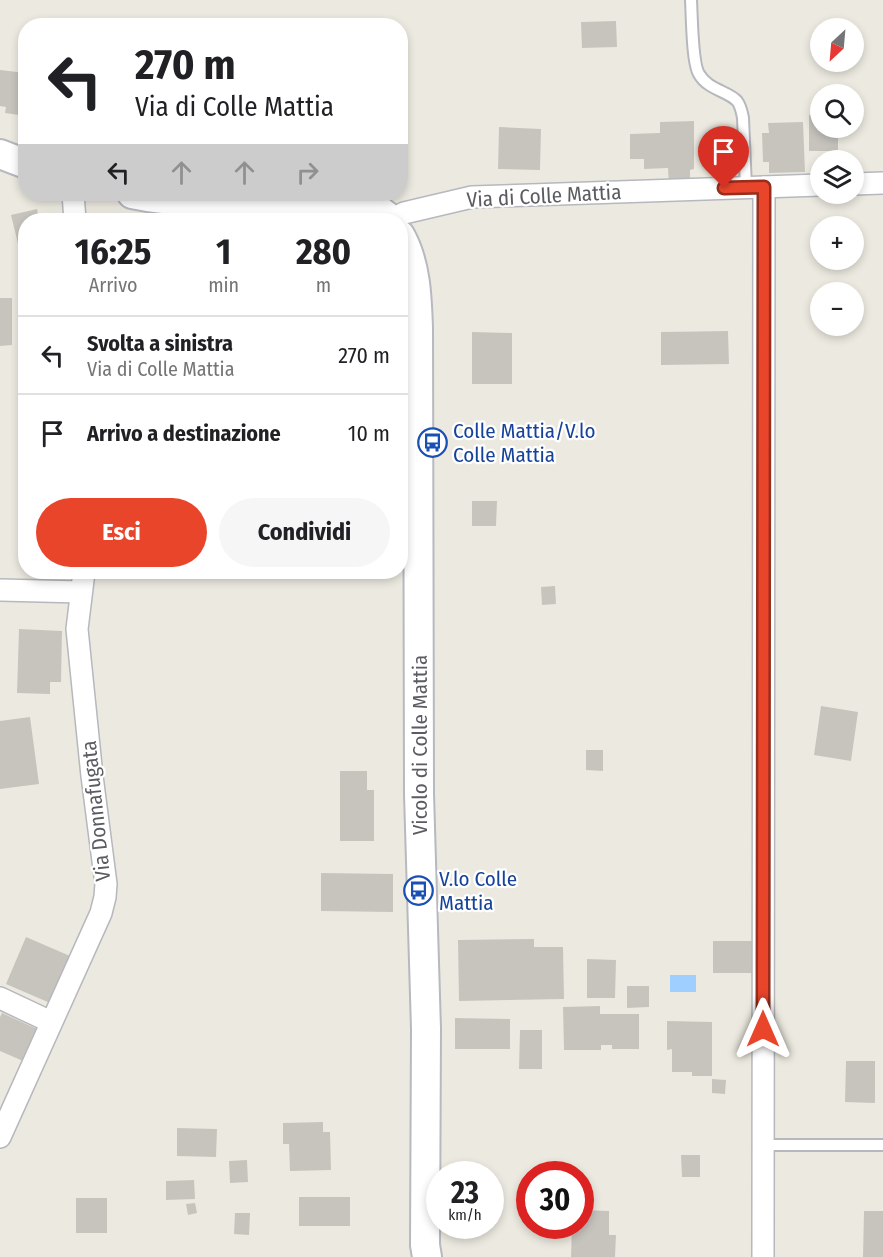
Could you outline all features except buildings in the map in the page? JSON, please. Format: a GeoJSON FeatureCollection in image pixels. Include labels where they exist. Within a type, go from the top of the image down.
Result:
{"type":"FeatureCollection","features":[{"type":"Feature","properties":{"kind":"street"},"geometry":{"type":"LineString","coordinates":[[0,154],[18,161]]}},
{"type":"Feature","properties":{"kind":"street"},"geometry":{"type":"LineString","coordinates":[[864,184],[883,183]]}},
{"type":"Feature","properties":{"kind":"street","name":"Via di Colle Mattia"},"geometry":{"type":"LineString","coordinates":[[404,213],[472,197],[810,185]]}},
{"type":"Feature","properties":{"kind":"street"},"geometry":{"type":"LineString","coordinates":[[755,187],[763,1257]]}},
{"type":"Feature","properties":{"kind":"street","name":"Via di Colle Mattia"},"geometry":{"type":"LineString","coordinates":[[355,201],[367,204],[382,213]]}},
{"type":"Feature","properties":{"kind":"street","name":"Vicolo di Colle Mattia"},"geometry":{"type":"LineString","coordinates":[[408,252],[417,298],[418,328],[419,794],[426,1029],[425,1245],[427,1257]]}},
{"type":"Feature","properties":{"kind":"street"},"geometry":{"type":"LineString","coordinates":[[0,590],[83,582]]}},
{"type":"Feature","properties":{"kind":"street","name":"Via Donnafugata"},"geometry":{"type":"LineString","coordinates":[[0,1137],[100,913],[105,897],[106,884],[77,629],[83,582]]}},
{"type":"Feature","properties":{"kind":"street"},"geometry":{"type":"LineString","coordinates":[[0,998],[51,1022]]}},
{"type":"Feature","properties":{"kind":"lane"},"geometry":{"type":"LineString","coordinates":[[691,0],[695,64],[699,74],[711,86],[738,102],[755,187]]}},
{"type":"Feature","properties":{"kind":"lane"},"geometry":{"type":"LineString","coordinates":[[763,1145],[883,1145]]}},
{"type":"Feature","properties":{"kind":"water"},"geometry":{"type":"Polygon","coordinates":[[[670,975],[696,975],[696,992],[670,992],[670,975]]]}},
{"type":"Feature","properties":{"kind":"place","name":"Colle Mattia/V.lo Colle Mattia"},"geometry":{"type":"Point","coordinates":[432,443]}},
{"type":"Feature","properties":{"kind":"place","name":"V.lo Colle Mattia"},"geometry":{"type":"Point","coordinates":[418,891]}},
{"type":"Feature","properties":{"kind":"route"},"geometry":{"type":"LineString","coordinates":[[724,188],[764,187],[763,1029]]}}]}
